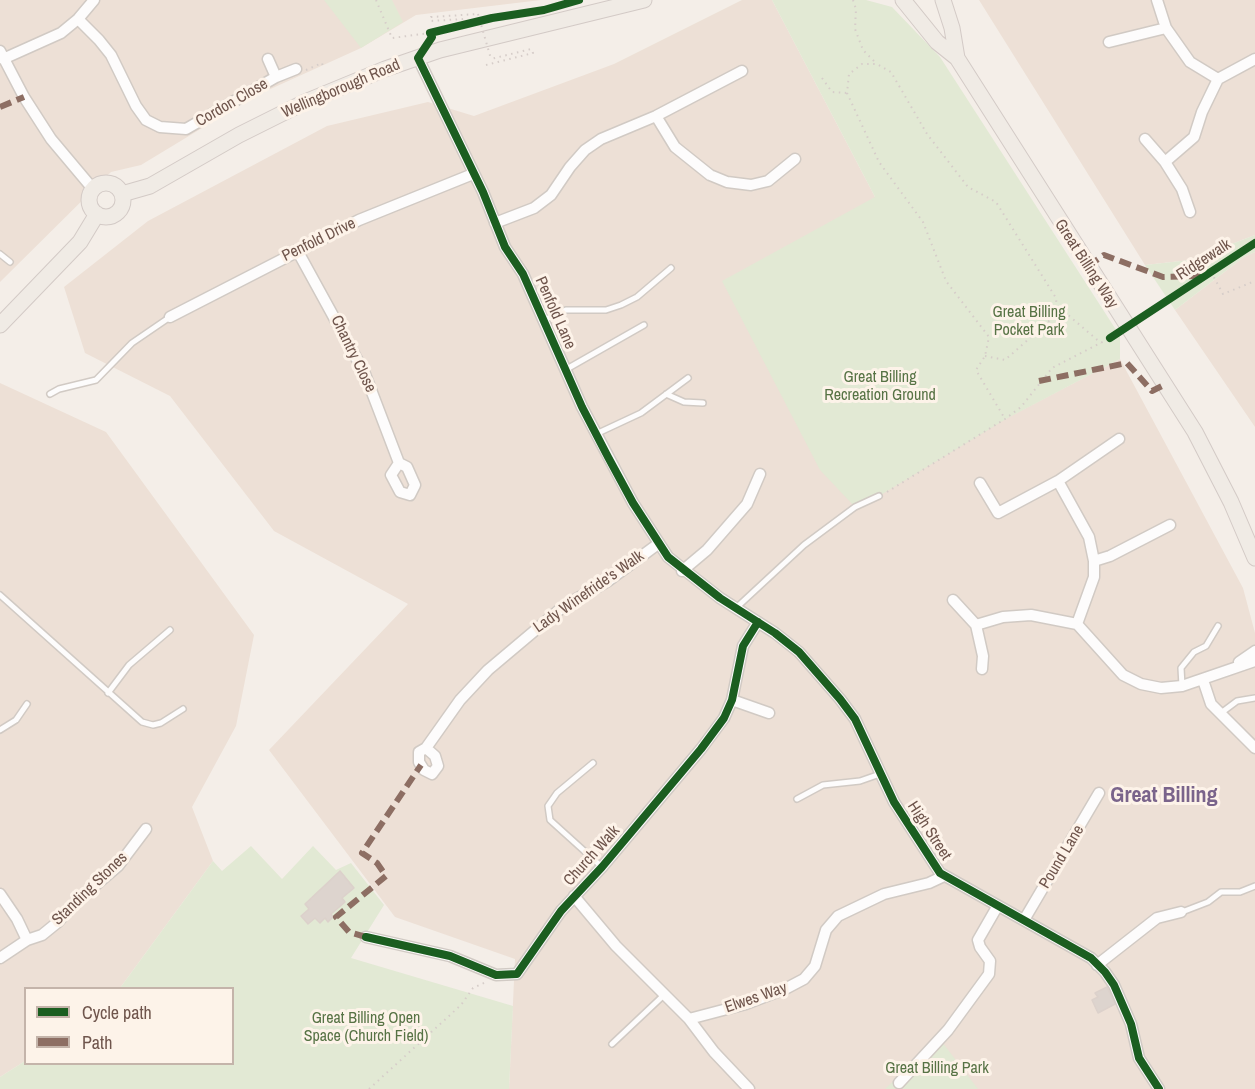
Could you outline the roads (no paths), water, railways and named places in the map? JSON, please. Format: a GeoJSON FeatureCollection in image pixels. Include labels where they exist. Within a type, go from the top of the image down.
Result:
{"type":"FeatureCollection","features":[{"type":"Feature","properties":{"kind":"main road","name":"Wellingborough Road"},"geometry":{"type":"LineString","coordinates":[[122,194],[150,186],[251,128],[304,102],[418,58],[495,36],[644,0]]}},
{"type":"Feature","properties":{"kind":"main road","name":"Great Billing Way"},"geometry":{"type":"LineString","coordinates":[[903,0],[937,42],[957,58],[1195,432],[1231,502],[1255,558]]}},
{"type":"Feature","properties":{"kind":"main road","name":"Great Billing Way"},"geometry":{"type":"LineString","coordinates":[[943,0],[952,28],[957,58]]}},
{"type":"Feature","properties":{"kind":"main road"},"geometry":{"type":"LineString","coordinates":[[109,183],[122,194],[122,205],[114,214],[97,214],[89,199],[93,189],[109,183]]}},
{"type":"Feature","properties":{"kind":"main road"},"geometry":{"type":"LineString","coordinates":[[0,326],[80,242],[97,214]]}},
{"type":"Feature","properties":{"kind":"main road","name":"Great Billing Way"},"geometry":{"type":"LineString","coordinates":[[1231,502],[1255,530]]}},
{"type":"Feature","properties":{"kind":"street"},"geometry":{"type":"LineString","coordinates":[[93,189],[51,140],[1,55],[61,33],[78,20],[94,0]]}},
{"type":"Feature","properties":{"kind":"street"},"geometry":{"type":"LineString","coordinates":[[1157,0],[1166,28],[1190,62],[1218,79]]}},
{"type":"Feature","properties":{"kind":"street","name":"Cordon Close"},"geometry":{"type":"LineString","coordinates":[[78,20],[99,39],[111,55],[136,106],[146,120],[160,127],[186,129],[276,77],[296,69]]}},
{"type":"Feature","properties":{"kind":"street"},"geometry":{"type":"LineString","coordinates":[[1109,42],[1166,28]]}},
{"type":"Feature","properties":{"kind":"street","name":"Penfold Lane"},"geometry":{"type":"LineString","coordinates":[[418,58],[505,247],[523,274],[542,321],[596,434],[658,544],[682,571]]}},
{"type":"Feature","properties":{"kind":"street"},"geometry":{"type":"LineString","coordinates":[[268,59],[276,77]]}},
{"type":"Feature","properties":{"kind":"street"},"geometry":{"type":"LineString","coordinates":[[1165,162],[1194,136],[1202,112],[1218,79],[1255,59]]}},
{"type":"Feature","properties":{"kind":"street"},"geometry":{"type":"LineString","coordinates":[[495,223],[534,208],[551,195],[570,167],[585,150],[601,138],[656,116],[742,71]]}},
{"type":"Feature","properties":{"kind":"street"},"geometry":{"type":"LineString","coordinates":[[656,116],[675,147],[710,175],[727,182],[751,185],[768,181],[795,159]]}},
{"type":"Feature","properties":{"kind":"street"},"geometry":{"type":"LineString","coordinates":[[1146,139],[1165,162],[1182,189],[1190,212]]}},
{"type":"Feature","properties":{"kind":"street","name":"Penfold Drive"},"geometry":{"type":"LineString","coordinates":[[170,316],[359,220],[473,174]]}},
{"type":"Feature","properties":{"kind":"street","name":"Chantry Close"},"geometry":{"type":"LineString","coordinates":[[297,250],[348,339],[365,374],[399,463]]}},
{"type":"Feature","properties":{"kind":"street"},"geometry":{"type":"LineString","coordinates":[[980,483],[998,513],[1058,481],[1119,439]]}},
{"type":"Feature","properties":{"kind":"street"},"geometry":{"type":"LineString","coordinates":[[682,571],[707,550],[747,504],[759,474]]}},
{"type":"Feature","properties":{"kind":"street"},"geometry":{"type":"LineString","coordinates":[[1058,481],[1089,537],[1094,561],[1094,577],[1077,624]]}},
{"type":"Feature","properties":{"kind":"street"},"geometry":{"type":"LineString","coordinates":[[1094,561],[1110,556],[1170,525]]}},
{"type":"Feature","properties":{"kind":"street","name":"Lady Winefride's Walk"},"geometry":{"type":"LineString","coordinates":[[426,748],[460,700],[528,634],[564,606],[608,581],[658,544]]}},
{"type":"Feature","properties":{"kind":"street","name":"High Street"},"geometry":{"type":"LineString","coordinates":[[682,571],[799,652],[840,699],[855,719],[880,774],[910,829],[944,876],[1024,920],[1097,965],[1114,985],[1131,1024],[1139,1058],[1153,1087]]}},
{"type":"Feature","properties":{"kind":"street"},"geometry":{"type":"LineString","coordinates":[[953,600],[976,626],[983,656],[982,669]]}},
{"type":"Feature","properties":{"kind":"street"},"geometry":{"type":"LineString","coordinates":[[976,626],[1003,617],[1031,615],[1077,624],[1116,668],[1132,680],[1161,688],[1182,686],[1203,680],[1255,661]]}},
{"type":"Feature","properties":{"kind":"street","name":"Church Walk"},"geometry":{"type":"LineString","coordinates":[[366,937],[450,956],[496,975],[517,974],[574,896],[602,867],[701,749],[724,718],[732,700],[743,646],[758,622]]}},
{"type":"Feature","properties":{"kind":"street"},"geometry":{"type":"LineString","coordinates":[[1228,669],[1255,651]]}},
{"type":"Feature","properties":{"kind":"street"},"geometry":{"type":"LineString","coordinates":[[1203,680],[1211,704],[1255,748]]}},
{"type":"Feature","properties":{"kind":"street"},"geometry":{"type":"LineString","coordinates":[[732,700],[770,713]]}},
{"type":"Feature","properties":{"kind":"street","name":"Pound Lane"},"geometry":{"type":"LineString","coordinates":[[1024,920],[1099,794]]}},
{"type":"Feature","properties":{"kind":"street","name":"Standing Stones"},"geometry":{"type":"LineString","coordinates":[[0,958],[27,940],[42,935],[58,922],[84,894],[118,866],[146,829]]}},
{"type":"Feature","properties":{"kind":"street","name":"Elwes Way"},"geometry":{"type":"LineString","coordinates":[[689,1019],[746,1004],[804,979],[815,966],[826,930],[838,916],[884,894],[929,884],[944,876]]}},
{"type":"Feature","properties":{"kind":"street"},"geometry":{"type":"LineString","coordinates":[[0,894],[17,919],[27,940]]}},
{"type":"Feature","properties":{"kind":"street"},"geometry":{"type":"LineString","coordinates":[[574,896],[616,946],[689,1019],[714,1052],[749,1089]]}},
{"type":"Feature","properties":{"kind":"street"},"geometry":{"type":"LineString","coordinates":[[899,1083],[948,1030],[989,974],[990,961],[978,940],[997,907]]}},
{"type":"Feature","properties":{"kind":"street"},"geometry":{"type":"LineString","coordinates":[[1097,965],[1157,918],[1181,912]]}},
{"type":"Feature","properties":{"kind":"lane"},"geometry":{"type":"LineString","coordinates":[[0,254],[10,262]]}},
{"type":"Feature","properties":{"kind":"lane"},"geometry":{"type":"LineString","coordinates":[[542,321],[566,310],[606,310],[621,305],[637,297],[671,268]]}},
{"type":"Feature","properties":{"kind":"lane"},"geometry":{"type":"LineString","coordinates":[[51,394],[59,389],[96,380],[132,343],[170,316]]}},
{"type":"Feature","properties":{"kind":"lane"},"geometry":{"type":"LineString","coordinates":[[565,370],[644,325]]}},
{"type":"Feature","properties":{"kind":"lane"},"geometry":{"type":"LineString","coordinates":[[596,434],[641,413],[688,378]]}},
{"type":"Feature","properties":{"kind":"lane"},"geometry":{"type":"LineString","coordinates":[[666,394],[684,402],[703,403]]}},
{"type":"Feature","properties":{"kind":"lane"},"geometry":{"type":"LineString","coordinates":[[736,608],[804,544],[855,507],[879,496]]}},
{"type":"Feature","properties":{"kind":"lane"},"geometry":{"type":"LineString","coordinates":[[0,595],[142,722],[153,725],[161,723],[183,709]]}},
{"type":"Feature","properties":{"kind":"lane"},"geometry":{"type":"LineString","coordinates":[[1182,686],[1181,668],[1194,652],[1206,646],[1218,626]]}},
{"type":"Feature","properties":{"kind":"lane"},"geometry":{"type":"LineString","coordinates":[[108,693],[129,666],[170,630]]}},
{"type":"Feature","properties":{"kind":"lane"},"geometry":{"type":"LineString","coordinates":[[1220,714],[1237,701],[1255,698]]}},
{"type":"Feature","properties":{"kind":"lane"},"geometry":{"type":"LineString","coordinates":[[0,730],[16,720],[27,704]]}},
{"type":"Feature","properties":{"kind":"lane"},"geometry":{"type":"LineString","coordinates":[[593,763],[557,793],[548,806],[550,820],[602,867]]}},
{"type":"Feature","properties":{"kind":"lane"},"geometry":{"type":"LineString","coordinates":[[798,799],[823,785],[860,781],[880,774]]}},
{"type":"Feature","properties":{"kind":"lane"},"geometry":{"type":"LineString","coordinates":[[1181,912],[1208,902],[1223,892],[1240,892],[1255,886]]}},
{"type":"Feature","properties":{"kind":"lane"},"geometry":{"type":"LineString","coordinates":[[612,1044],[665,994]]}},
{"type":"Feature","properties":{"kind":"district","name":"Great Billing"},"geometry":{"type":"Point","coordinates":[1164,796]}},
{"type":"Feature","properties":{"kind":"park label","name":"Great Billing Pocket Park"},"geometry":{"type":"Point","coordinates":[1029,322]}},
{"type":"Feature","properties":{"kind":"park label","name":"Great Billing Recreation Ground"},"geometry":{"type":"Point","coordinates":[880,387]}},
{"type":"Feature","properties":{"kind":"park label","name":"Great Billing Open Space (Church Field)"},"geometry":{"type":"Point","coordinates":[366,1028]}},
{"type":"Feature","properties":{"kind":"park label","name":"Great Billing Park"},"geometry":{"type":"Point","coordinates":[937,1069]}}]}
